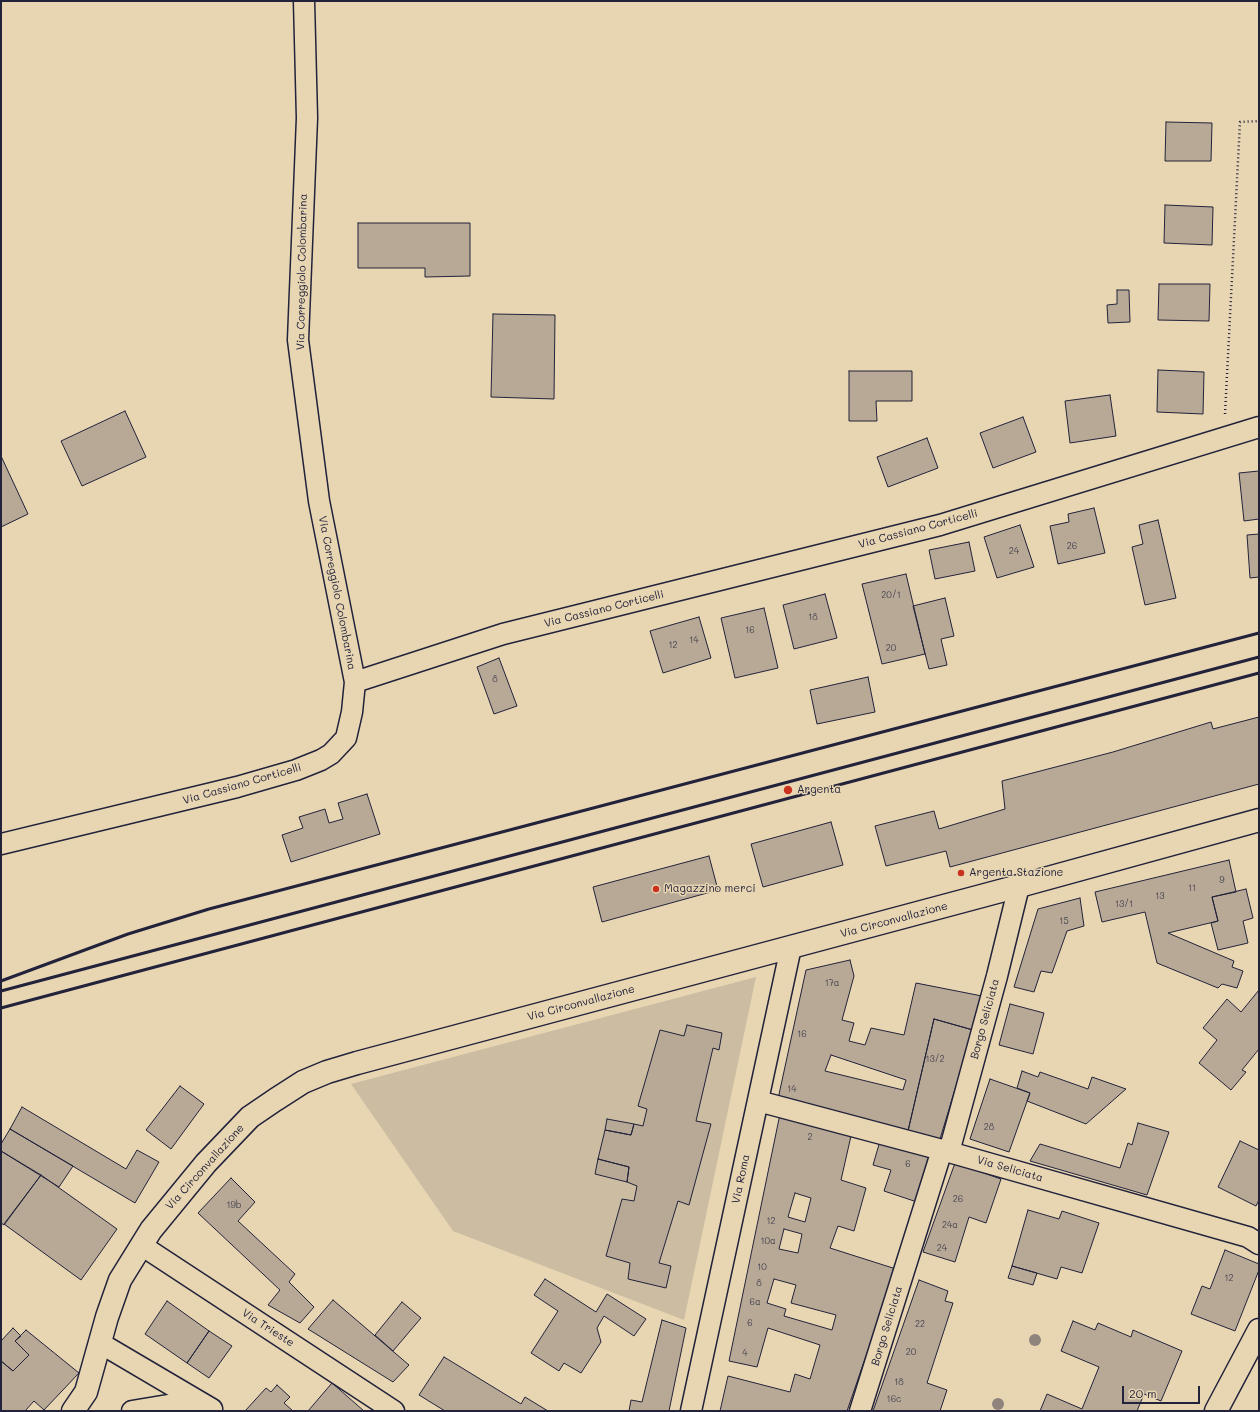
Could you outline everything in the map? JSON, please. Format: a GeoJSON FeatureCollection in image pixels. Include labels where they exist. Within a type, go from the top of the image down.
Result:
{"type":"FeatureCollection","features":[{"type":"Feature","properties":{"kind":"street","name":"Via Correggiolo Colombarina"},"geometry":{"type":"LineString","coordinates":[[304,1],[307,118],[298,340],[319,501],[355,682]]}},
{"type":"Feature","properties":{"kind":"street","name":"Via Cassiano Corticelli"},"geometry":{"type":"LineString","coordinates":[[1,844],[237,787],[296,770],[321,760],[331,754],[346,738],[352,712],[355,682],[503,634],[940,525],[1259,427]]}},
{"type":"Feature","properties":{"kind":"street","name":"Via Circonvallazione"},"geometry":{"type":"LineString","coordinates":[[73,1411],[86,1392],[107,1317],[120,1280],[151,1230],[206,1163],[250,1117],[303,1082],[327,1072],[357,1063],[791,948],[1259,820]]}},
{"type":"Feature","properties":{"kind":"street","name":"Borgo Seliciata"},"geometry":{"type":"LineString","coordinates":[[860,1411],[946,1151],[995,984],[1019,886]]}},
{"type":"Feature","properties":{"kind":"street","name":"Via Roma"},"geometry":{"type":"LineString","coordinates":[[691,1411],[791,948]]}},
{"type":"Feature","properties":{"kind":"street","name":"Via Seliciata"},"geometry":{"type":"LineString","coordinates":[[758,1101],[946,1151],[1248,1237],[1259,1244]]}},
{"type":"Feature","properties":{"kind":"street","name":"Via Trieste"},"geometry":{"type":"LineString","coordinates":[[141,1245],[394,1411]]}},
{"type":"Feature","properties":{"kind":"street"},"geometry":{"type":"LineString","coordinates":[[1216,1411],[1259,1330]]}},
{"type":"Feature","properties":{"kind":"street"},"geometry":{"type":"LineString","coordinates":[[100,1343],[214,1410]]}},
{"type":"Feature","properties":{"kind":"street"},"geometry":{"type":"LineString","coordinates":[[132,1411],[168,1405],[214,1410]]}},
{"type":"Feature","properties":{"kind":"path"},"geometry":{"type":"LineString","coordinates":[[1223,438],[1240,122],[1259,121]]}},
{"type":"Feature","properties":{"kind":"shaded area"},"geometry":{"type":"Polygon","coordinates":[[[756,977],[684,1320],[453,1231],[351,1084],[756,977]]]}},
{"type":"Feature","properties":{"kind":"building"},"geometry":{"type":"Polygon","coordinates":[[[1166,122],[1212,123],[1211,161],[1165,161],[1166,122]]]}},
{"type":"Feature","properties":{"kind":"building"},"geometry":{"type":"Polygon","coordinates":[[[1165,205],[1213,207],[1212,245],[1164,243],[1165,205]]]}},
{"type":"Feature","properties":{"kind":"building"},"geometry":{"type":"Polygon","coordinates":[[[358,223],[470,223],[470,276],[425,277],[425,268],[358,268],[358,223]]]}},
{"type":"Feature","properties":{"kind":"building"},"geometry":{"type":"Polygon","coordinates":[[[1159,284],[1210,284],[1209,321],[1158,320],[1159,284]]]}},
{"type":"Feature","properties":{"kind":"building"},"geometry":{"type":"Polygon","coordinates":[[[1117,290],[1129,290],[1130,322],[1108,323],[1107,305],[1117,304],[1117,290]]]}},
{"type":"Feature","properties":{"kind":"building"},"geometry":{"type":"Polygon","coordinates":[[[493,314],[555,315],[554,399],[491,397],[493,314]]]}},
{"type":"Feature","properties":{"kind":"building"},"geometry":{"type":"Polygon","coordinates":[[[1158,370],[1204,372],[1203,414],[1157,412],[1158,370]]]}},
{"type":"Feature","properties":{"kind":"building"},"geometry":{"type":"Polygon","coordinates":[[[849,371],[912,371],[912,401],[876,401],[877,421],[849,421],[849,371]]]}},
{"type":"Feature","properties":{"kind":"building"},"geometry":{"type":"Polygon","coordinates":[[[1110,395],[1116,436],[1070,443],[1065,401],[1110,395]]]}},
{"type":"Feature","properties":{"kind":"building"},"geometry":{"type":"Polygon","coordinates":[[[125,411],[146,457],[82,486],[61,441],[125,411]]]}},
{"type":"Feature","properties":{"kind":"building"},"geometry":{"type":"Polygon","coordinates":[[[1023,417],[1036,452],[993,468],[980,433],[1023,417]]]}},
{"type":"Feature","properties":{"kind":"building"},"geometry":{"type":"Polygon","coordinates":[[[927,438],[938,468],[888,487],[877,457],[927,438]]]}},
{"type":"Feature","properties":{"kind":"building"},"geometry":{"type":"Polygon","coordinates":[[[1,456],[28,514],[1,527],[1,456]]]}},
{"type":"Feature","properties":{"kind":"building"},"geometry":{"type":"Polygon","coordinates":[[[1259,471],[1259,519],[1244,521],[1239,473],[1259,471]]]}},
{"type":"Feature","properties":{"kind":"building"},"geometry":{"type":"Polygon","coordinates":[[[1094,508],[1105,553],[1058,564],[1050,526],[1069,522],[1068,514],[1094,508]]]}},
{"type":"Feature","properties":{"kind":"building"},"geometry":{"type":"Polygon","coordinates":[[[1158,520],[1176,598],[1145,605],[1132,547],[1143,544],[1139,525],[1158,520]]]}},
{"type":"Feature","properties":{"kind":"building"},"geometry":{"type":"Polygon","coordinates":[[[1020,525],[1034,567],[997,578],[984,537],[1020,525]]]}},
{"type":"Feature","properties":{"kind":"building"},"geometry":{"type":"Polygon","coordinates":[[[1259,534],[1259,577],[1250,578],[1247,535],[1259,534]]]}},
{"type":"Feature","properties":{"kind":"building"},"geometry":{"type":"Polygon","coordinates":[[[969,542],[975,571],[935,579],[929,550],[969,542]]]}},
{"type":"Feature","properties":{"kind":"building"},"geometry":{"type":"Polygon","coordinates":[[[906,574],[925,654],[882,664],[862,584],[906,574]]]}},
{"type":"Feature","properties":{"kind":"building"},"geometry":{"type":"Polygon","coordinates":[[[825,594],[837,638],[794,649],[783,605],[825,594]]]}},
{"type":"Feature","properties":{"kind":"building"},"geometry":{"type":"Polygon","coordinates":[[[945,598],[954,636],[941,639],[947,665],[929,669],[913,606],[945,598]]]}},
{"type":"Feature","properties":{"kind":"building"},"geometry":{"type":"Polygon","coordinates":[[[764,608],[778,668],[735,678],[721,618],[764,608]]]}},
{"type":"Feature","properties":{"kind":"building"},"geometry":{"type":"Polygon","coordinates":[[[699,617],[711,658],[663,673],[650,631],[699,617]]]}},
{"type":"Feature","properties":{"kind":"building"},"geometry":{"type":"Polygon","coordinates":[[[499,658],[517,706],[494,714],[477,667],[499,658]]]}},
{"type":"Feature","properties":{"kind":"building"},"geometry":{"type":"Polygon","coordinates":[[[868,677],[875,712],[817,724],[810,690],[868,677]]]}},
{"type":"Feature","properties":{"kind":"building"},"geometry":{"type":"Polygon","coordinates":[[[1259,717],[1259,784],[950,867],[946,851],[886,866],[875,826],[934,811],[939,829],[1005,809],[1002,781],[1113,752],[1211,722],[1213,729],[1259,717]]]}},
{"type":"Feature","properties":{"kind":"building"},"geometry":{"type":"Polygon","coordinates":[[[367,794],[380,834],[291,862],[282,835],[303,828],[299,817],[325,809],[329,823],[343,819],[338,803],[367,794]]]}},
{"type":"Feature","properties":{"kind":"building","name":"Argenta"},"geometry":{"type":"Polygon","coordinates":[[[831,822],[843,865],[763,887],[751,844],[831,822]]]}},
{"type":"Feature","properties":{"kind":"building","name":"Magazzino merci"},"geometry":{"type":"Polygon","coordinates":[[[709,856],[718,890],[602,922],[593,887],[709,856]]]}},
{"type":"Feature","properties":{"kind":"building"},"geometry":{"type":"Polygon","coordinates":[[[1229,860],[1236,892],[1212,897],[1218,921],[1168,933],[1234,961],[1232,967],[1243,971],[1237,988],[1222,984],[1218,988],[1157,963],[1145,912],[1102,922],[1095,892],[1229,860]]]}},
{"type":"Feature","properties":{"kind":"building"},"geometry":{"type":"Polygon","coordinates":[[[1246,889],[1253,918],[1243,921],[1248,943],[1218,950],[1211,923],[1218,921],[1212,897],[1246,889]]]}},
{"type":"Feature","properties":{"kind":"building"},"geometry":{"type":"Polygon","coordinates":[[[1080,898],[1084,926],[1067,931],[1052,973],[1041,971],[1034,992],[1014,987],[1038,909],[1080,898]]]}},
{"type":"Feature","properties":{"kind":"building"},"geometry":{"type":"Polygon","coordinates":[[[850,960],[854,976],[842,1020],[854,1023],[849,1041],[865,1045],[871,1028],[904,1035],[916,983],[982,996],[973,1030],[934,1019],[908,1131],[778,1099],[806,970],[850,960]],[[831,1055],[825,1071],[903,1090],[906,1080],[831,1055]]]}},
{"type":"Feature","properties":{"kind":"building"},"geometry":{"type":"Polygon","coordinates":[[[1259,990],[1259,1049],[1242,1070],[1246,1072],[1231,1090],[1199,1063],[1217,1040],[1203,1028],[1227,999],[1241,1012],[1259,990]]]}},
{"type":"Feature","properties":{"kind":"building"},"geometry":{"type":"Polygon","coordinates":[[[1010,1004],[1044,1013],[1033,1054],[999,1045],[1010,1004]]]}},
{"type":"Feature","properties":{"kind":"building"},"geometry":{"type":"Polygon","coordinates":[[[934,1019],[973,1030],[940,1139],[908,1131],[934,1019]]]}},
{"type":"Feature","properties":{"kind":"building"},"geometry":{"type":"Polygon","coordinates":[[[687,1025],[722,1033],[719,1050],[713,1048],[696,1121],[711,1124],[689,1205],[678,1201],[659,1263],[671,1266],[666,1288],[628,1279],[630,1263],[606,1256],[622,1199],[634,1201],[637,1186],[627,1182],[629,1167],[598,1159],[605,1130],[631,1135],[634,1124],[643,1126],[647,1109],[638,1106],[660,1030],[684,1036],[687,1025]]]}},
{"type":"Feature","properties":{"kind":"building"},"geometry":{"type":"Polygon","coordinates":[[[1022,1071],[1038,1077],[1040,1072],[1088,1089],[1092,1077],[1126,1089],[1086,1124],[1027,1101],[1030,1093],[1017,1088],[1022,1071]]]}},
{"type":"Feature","properties":{"kind":"building"},"geometry":{"type":"Polygon","coordinates":[[[990,1079],[1030,1093],[1009,1152],[970,1139],[990,1079]]]}},
{"type":"Feature","properties":{"kind":"building"},"geometry":{"type":"Polygon","coordinates":[[[180,1086],[204,1104],[171,1149],[146,1130],[180,1086]]]}},
{"type":"Feature","properties":{"kind":"building"},"geometry":{"type":"Polygon","coordinates":[[[22,1107],[126,1169],[137,1150],[159,1162],[135,1203],[10,1129],[22,1107]]]}},
{"type":"Feature","properties":{"kind":"building"},"geometry":{"type":"Polygon","coordinates":[[[780,1114],[851,1136],[841,1180],[866,1188],[854,1231],[838,1226],[830,1248],[896,1269],[847,1411],[720,1411],[728,1376],[790,1392],[795,1374],[810,1379],[820,1345],[768,1328],[757,1367],[729,1361],[780,1114]],[[795,1193],[788,1217],[805,1222],[811,1198],[795,1193]],[[784,1229],[779,1249],[798,1253],[802,1234],[784,1229]],[[774,1279],[767,1303],[786,1309],[784,1316],[832,1330],[836,1315],[791,1303],[796,1285],[774,1279]]]}},
{"type":"Feature","properties":{"kind":"building"},"geometry":{"type":"Polygon","coordinates":[[[607,1119],[634,1124],[631,1135],[605,1130],[607,1119]]]}},
{"type":"Feature","properties":{"kind":"building"},"geometry":{"type":"Polygon","coordinates":[[[1138,1123],[1169,1132],[1147,1195],[1030,1161],[1040,1144],[1120,1168],[1128,1143],[1132,1145],[1138,1123]]]}},
{"type":"Feature","properties":{"kind":"building"},"geometry":{"type":"Polygon","coordinates":[[[10,1129],[73,1166],[59,1187],[1,1151],[1,1144],[10,1129]]]}},
{"type":"Feature","properties":{"kind":"building"},"geometry":{"type":"Polygon","coordinates":[[[880,1141],[931,1157],[917,1202],[884,1191],[891,1170],[873,1165],[880,1141]]]}},
{"type":"Feature","properties":{"kind":"building"},"geometry":{"type":"Polygon","coordinates":[[[1240,1141],[1259,1150],[1259,1200],[1256,1206],[1218,1187],[1240,1141]]]}},
{"type":"Feature","properties":{"kind":"building"},"geometry":{"type":"Polygon","coordinates":[[[1,1151],[41,1175],[4,1225],[1,1223],[1,1151]]]}},
{"type":"Feature","properties":{"kind":"building"},"geometry":{"type":"Polygon","coordinates":[[[598,1159],[629,1167],[627,1182],[595,1174],[598,1159]]]}},
{"type":"Feature","properties":{"kind":"building"},"geometry":{"type":"Polygon","coordinates":[[[955,1163],[1001,1179],[986,1223],[969,1217],[955,1262],[923,1252],[955,1163]]]}},
{"type":"Feature","properties":{"kind":"building"},"geometry":{"type":"Polygon","coordinates":[[[41,1175],[117,1229],[81,1280],[4,1224],[41,1175]]]}},
{"type":"Feature","properties":{"kind":"building"},"geometry":{"type":"Polygon","coordinates":[[[231,1178],[255,1202],[238,1221],[295,1274],[289,1282],[314,1307],[300,1323],[268,1305],[280,1290],[198,1213],[231,1178]]]}},
{"type":"Feature","properties":{"kind":"building"},"geometry":{"type":"Polygon","coordinates":[[[1028,1210],[1059,1219],[1062,1211],[1099,1223],[1082,1273],[1061,1267],[1057,1279],[1012,1266],[1028,1210]]]}},
{"type":"Feature","properties":{"kind":"building"},"geometry":{"type":"Polygon","coordinates":[[[1225,1250],[1259,1264],[1259,1270],[1235,1331],[1191,1314],[1202,1286],[1210,1289],[1225,1250]]]}},
{"type":"Feature","properties":{"kind":"building"},"geometry":{"type":"Polygon","coordinates":[[[1012,1266],[1037,1273],[1033,1285],[1008,1278],[1012,1266]]]}},
{"type":"Feature","properties":{"kind":"building"},"geometry":{"type":"Polygon","coordinates":[[[545,1279],[596,1312],[607,1294],[646,1319],[634,1336],[604,1316],[597,1328],[601,1342],[581,1373],[564,1363],[559,1371],[531,1353],[558,1311],[534,1295],[545,1279]]]}},
{"type":"Feature","properties":{"kind":"building"},"geometry":{"type":"Polygon","coordinates":[[[919,1280],[948,1291],[945,1301],[953,1303],[927,1383],[947,1390],[940,1411],[873,1411],[919,1280]]]}},
{"type":"Feature","properties":{"kind":"building"},"geometry":{"type":"Polygon","coordinates":[[[333,1300],[409,1365],[393,1382],[308,1329],[333,1300]]]}},
{"type":"Feature","properties":{"kind":"building"},"geometry":{"type":"Polygon","coordinates":[[[167,1301],[209,1331],[187,1363],[145,1334],[167,1301]]]}},
{"type":"Feature","properties":{"kind":"building"},"geometry":{"type":"Polygon","coordinates":[[[402,1302],[421,1318],[393,1351],[375,1335],[402,1302]]]}},
{"type":"Feature","properties":{"kind":"building"},"geometry":{"type":"Polygon","coordinates":[[[662,1320],[686,1328],[669,1411],[629,1411],[631,1400],[642,1402],[662,1320]]]}},
{"type":"Feature","properties":{"kind":"building"},"geometry":{"type":"Polygon","coordinates":[[[1073,1321],[1095,1330],[1098,1323],[1131,1337],[1133,1330],[1182,1351],[1161,1401],[1144,1394],[1137,1411],[1040,1411],[1047,1394],[1082,1409],[1099,1367],[1061,1351],[1073,1321]]]}},
{"type":"Feature","properties":{"kind":"building"},"geometry":{"type":"Polygon","coordinates":[[[13,1328],[21,1336],[15,1341],[29,1355],[13,1371],[1,1361],[1,1341],[13,1328]]]}},
{"type":"Feature","properties":{"kind":"building"},"geometry":{"type":"Polygon","coordinates":[[[26,1330],[79,1373],[44,1410],[34,1401],[25,1411],[1,1411],[1,1361],[13,1371],[29,1355],[15,1341],[26,1330]]]}},
{"type":"Feature","properties":{"kind":"building"},"geometry":{"type":"Polygon","coordinates":[[[209,1331],[232,1346],[209,1378],[187,1363],[209,1331]]]}},
{"type":"Feature","properties":{"kind":"building"},"geometry":{"type":"Polygon","coordinates":[[[444,1357],[521,1404],[525,1397],[548,1411],[445,1411],[419,1395],[444,1357]]]}},
{"type":"Feature","properties":{"kind":"building"},"geometry":{"type":"Polygon","coordinates":[[[332,1383],[364,1411],[308,1411],[332,1383]]]}},
{"type":"Feature","properties":{"kind":"building"},"geometry":{"type":"Polygon","coordinates":[[[277,1385],[290,1397],[284,1403],[293,1411],[245,1411],[266,1388],[271,1392],[277,1385]]]}},
{"type":"Feature","properties":{"kind":"railway"},"geometry":{"type":"LineString","coordinates":[[1,981],[128,934],[209,909],[1259,633]]}},
{"type":"Feature","properties":{"kind":"railway"},"geometry":{"type":"LineString","coordinates":[[1,991],[1259,657]]}},
{"type":"Feature","properties":{"kind":"railway"},"geometry":{"type":"LineString","coordinates":[[1,1008],[1259,673]]}},
{"type":"Feature","properties":{"kind":"place","name":"Argenta"},"geometry":{"type":"Point","coordinates":[788,790]}},
{"type":"Feature","properties":{"kind":"place","name":"Argenta Stazione"},"geometry":{"type":"Point","coordinates":[961,873]}},
{"type":"Feature","properties":{"kind":"place","name":"Magazzino merci"},"geometry":{"type":"Point","coordinates":[656,889]}}]}
